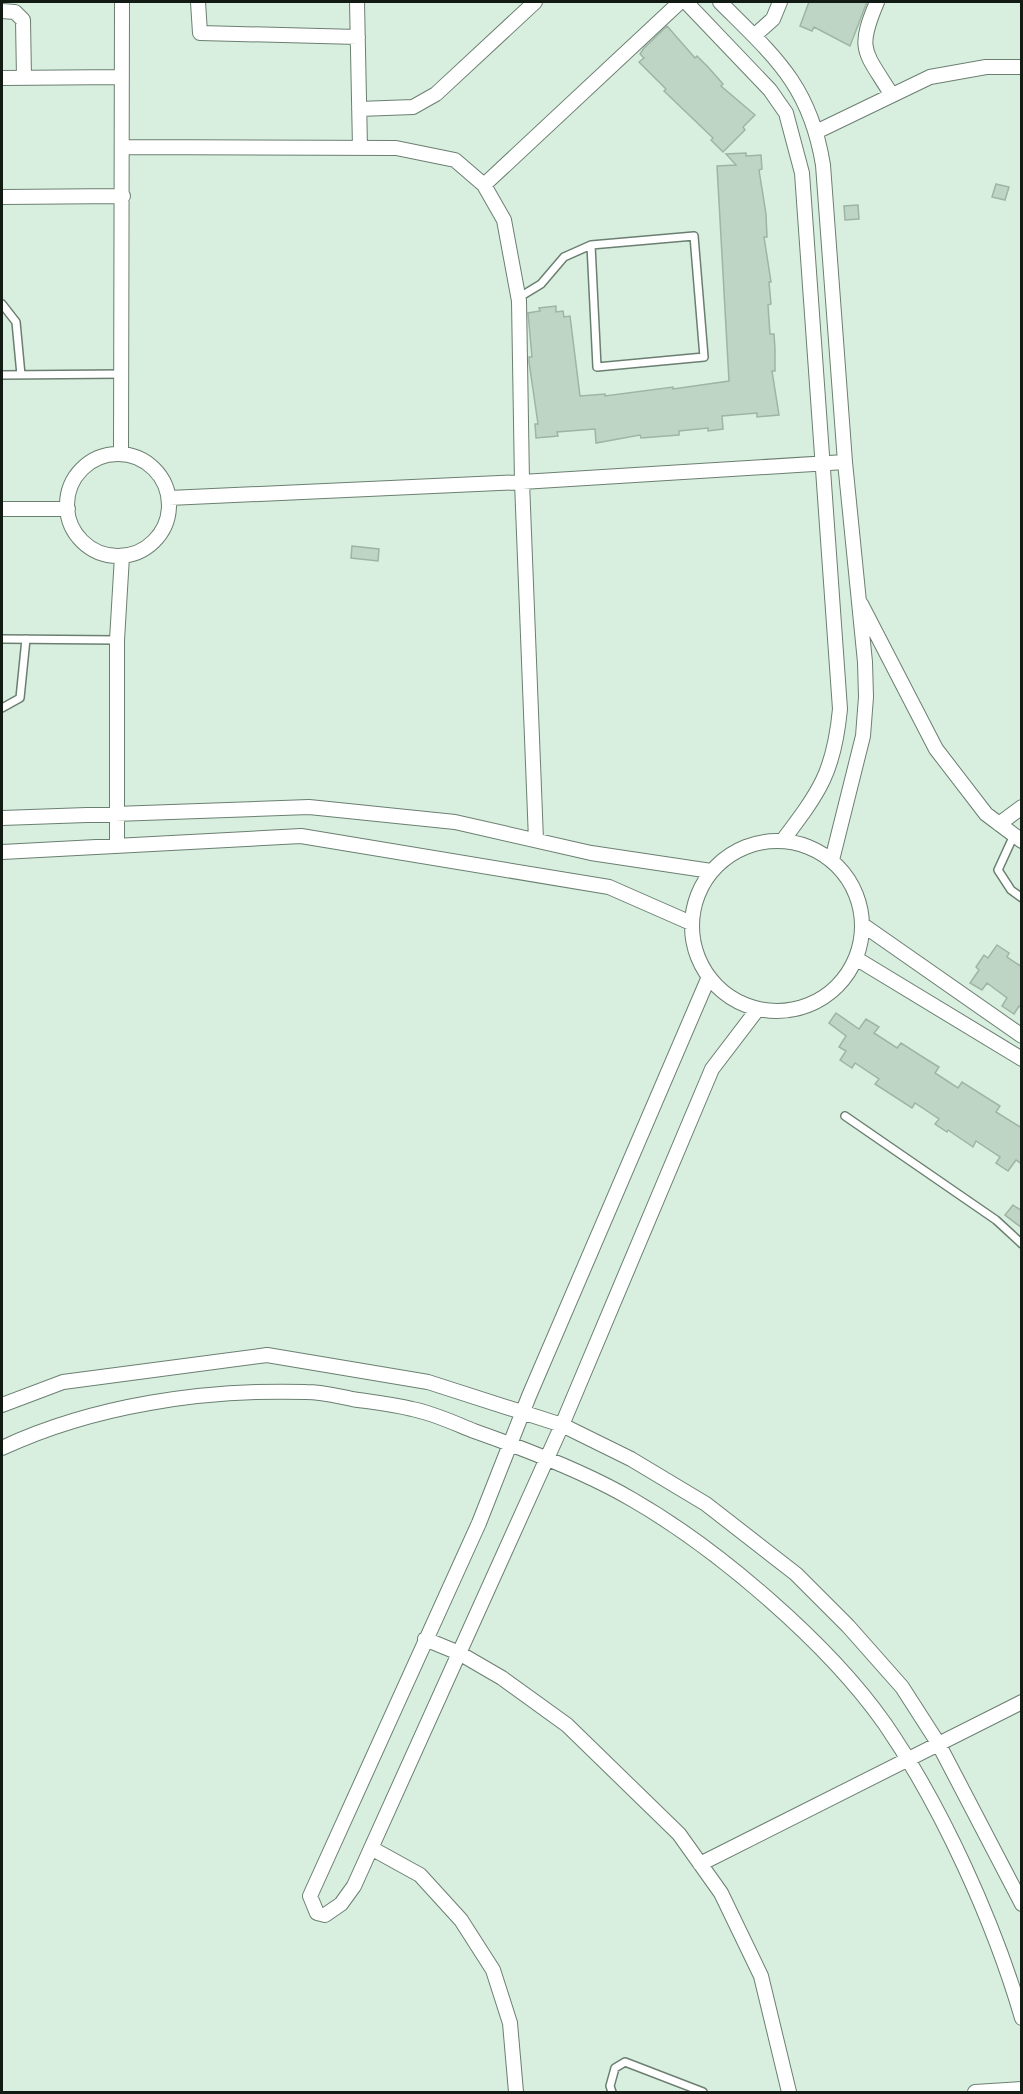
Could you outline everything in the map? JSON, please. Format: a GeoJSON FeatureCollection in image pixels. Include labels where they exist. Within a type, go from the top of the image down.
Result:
{"type":"FeatureCollection","features":[{"type":"Feature","properties":{"kind":"street"},"geometry":{"type":"LineString","coordinates":[[121,454],[123,374],[122,2]]}},
{"type":"Feature","properties":{"kind":"street"},"geometry":{"type":"LineString","coordinates":[[198,2],[200,33],[358,37]]}},
{"type":"Feature","properties":{"kind":"street"},"geometry":{"type":"LineString","coordinates":[[357,2],[360,148]]}},
{"type":"Feature","properties":{"kind":"street"},"geometry":{"type":"LineString","coordinates":[[359,110],[413,108],[436,94],[535,2]]}},
{"type":"Feature","properties":{"kind":"street"},"geometry":{"type":"LineString","coordinates":[[484,185],[680,2]]}},
{"type":"Feature","properties":{"kind":"street"},"geometry":{"type":"LineString","coordinates":[[686,2],[770,90],[786,113],[796,142],[802,173],[840,709],[837,740],[819,793],[783,840]]}},
{"type":"Feature","properties":{"kind":"street"},"geometry":{"type":"LineString","coordinates":[[720,2],[787,72],[805,99],[818,131],[823,165],[845,462],[865,662],[862,736],[832,860]]}},
{"type":"Feature","properties":{"kind":"street"},"geometry":{"type":"LineString","coordinates":[[754,36],[772,19],[780,2]]}},
{"type":"Feature","properties":{"kind":"street"},"geometry":{"type":"LineString","coordinates":[[877,2],[864,32],[865,50],[891,94]]}},
{"type":"Feature","properties":{"kind":"street"},"geometry":{"type":"LineString","coordinates":[[2,11],[15,12],[23,20],[24,78]]}},
{"type":"Feature","properties":{"kind":"street"},"geometry":{"type":"LineString","coordinates":[[818,131],[930,77],[986,67],[1022,67]]}},
{"type":"Feature","properties":{"kind":"street"},"geometry":{"type":"LineString","coordinates":[[2,78],[122,77]]}},
{"type":"Feature","properties":{"kind":"street"},"geometry":{"type":"LineString","coordinates":[[122,147],[396,148],[455,160],[484,185],[504,220],[518,297],[522,482],[536,840]]}},
{"type":"Feature","properties":{"kind":"street"},"geometry":{"type":"LineString","coordinates":[[2,198],[123,196]]}},
{"type":"Feature","properties":{"kind":"street"},"geometry":{"type":"LineString","coordinates":[[108,454],[140,458],[154,468],[164,481],[169,498],[169,514],[163,530],[152,544],[137,553],[122,556],[103,554],[87,547],[75,534],[68,509],[71,485],[80,471],[92,460],[108,454]]}},
{"type":"Feature","properties":{"kind":"street"},"geometry":{"type":"LineString","coordinates":[[169,498],[522,482],[845,462]]}},
{"type":"Feature","properties":{"kind":"street"},"geometry":{"type":"LineString","coordinates":[[2,509],[68,509]]}},
{"type":"Feature","properties":{"kind":"street"},"geometry":{"type":"LineString","coordinates":[[117,844],[117,640],[122,556]]}},
{"type":"Feature","properties":{"kind":"street"},"geometry":{"type":"LineString","coordinates":[[857,597],[892,659],[936,749],[986,814],[1018,838]]}},
{"type":"Feature","properties":{"kind":"street"},"geometry":{"type":"LineString","coordinates":[[2,818],[309,807],[455,822],[591,853],[711,871]]}},
{"type":"Feature","properties":{"kind":"street"},"geometry":{"type":"LineString","coordinates":[[999,824],[1022,807]]}},
{"type":"Feature","properties":{"kind":"street"},"geometry":{"type":"LineString","coordinates":[[2,852],[117,844],[302,836],[609,887],[691,922]]}},
{"type":"Feature","properties":{"kind":"street"},"geometry":{"type":"LineString","coordinates":[[783,840],[809,846],[832,860],[849,878],[856,893],[863,925],[856,959],[840,984],[816,1003],[788,1012],[758,1010],[730,999],[708,978],[695,952],[691,922],[697,895],[711,871],[740,850],[756,843],[783,840]]}},
{"type":"Feature","properties":{"kind":"street"},"geometry":{"type":"LineString","coordinates":[[863,925],[1022,1036]]}},
{"type":"Feature","properties":{"kind":"street"},"geometry":{"type":"LineString","coordinates":[[856,959],[1022,1059]]}},
{"type":"Feature","properties":{"kind":"street"},"geometry":{"type":"LineString","coordinates":[[708,978],[522,1412],[479,1523],[310,1896],[317,1912],[325,1915],[341,1904],[354,1886],[547,1460],[712,1069],[758,1010]]}},
{"type":"Feature","properties":{"kind":"street"},"geometry":{"type":"LineString","coordinates":[[2,1405],[63,1382],[267,1354],[428,1382],[562,1425],[631,1459],[706,1504],[796,1574],[848,1626],[902,1687],[938,1743],[1022,1904]]}},
{"type":"Feature","properties":{"kind":"street"},"geometry":{"type":"LineString","coordinates":[[2,1448],[90,1417],[198,1395],[309,1392],[414,1409],[510,1443],[632,1499],[719,1558],[832,1659],[883,1722],[907,1758],[960,1857],[1007,1967],[1022,2018]]}},
{"type":"Feature","properties":{"kind":"street"},"geometry":{"type":"LineString","coordinates":[[425,1639],[459,1653],[502,1678],[567,1725],[679,1834],[721,1893],[761,1976],[789,2092]]}},
{"type":"Feature","properties":{"kind":"street"},"geometry":{"type":"LineString","coordinates":[[700,1864],[1022,1702]]}},
{"type":"Feature","properties":{"kind":"street"},"geometry":{"type":"LineString","coordinates":[[371,1848],[420,1875],[461,1920],[493,1970],[510,2023],[516,2092]]}},
{"type":"Feature","properties":{"kind":"street"},"geometry":{"type":"LineString","coordinates":[[975,2092],[1022,2089]]}},
{"type":"Feature","properties":{"kind":"lane"},"geometry":{"type":"LineString","coordinates":[[518,297],[540,284],[564,257],[591,245],[694,236],[704,357],[597,367],[591,245]]}},
{"type":"Feature","properties":{"kind":"lane"},"geometry":{"type":"LineString","coordinates":[[2,304],[16,322],[21,375]]}},
{"type":"Feature","properties":{"kind":"lane"},"geometry":{"type":"LineString","coordinates":[[2,375],[123,374]]}},
{"type":"Feature","properties":{"kind":"lane"},"geometry":{"type":"LineString","coordinates":[[2,639],[117,640]]}},
{"type":"Feature","properties":{"kind":"lane"},"geometry":{"type":"LineString","coordinates":[[2,708],[20,698],[26,639]]}},
{"type":"Feature","properties":{"kind":"lane"},"geometry":{"type":"LineString","coordinates":[[1018,838],[998,870],[1011,890],[1022,898]]}},
{"type":"Feature","properties":{"kind":"lane"},"geometry":{"type":"LineString","coordinates":[[844,1116],[996,1220],[1022,1244]]}},
{"type":"Feature","properties":{"kind":"lane"},"geometry":{"type":"LineString","coordinates":[[612,2092],[610,2086],[615,2068],[625,2062],[703,2092]]}},
{"type":"Feature","properties":{"kind":"building"},"geometry":{"type":"Polygon","coordinates":[[[809,2],[867,2],[850,46],[814,27],[812,31],[800,26],[809,2]]]}},
{"type":"Feature","properties":{"kind":"building"},"geometry":{"type":"Polygon","coordinates":[[[667,26],[695,58],[697,56],[708,67],[723,84],[721,86],[755,115],[743,127],[745,130],[723,152],[711,140],[713,138],[664,91],[666,89],[639,62],[644,58],[640,54],[644,48],[667,26]]]}},
{"type":"Feature","properties":{"kind":"building"},"geometry":{"type":"Polygon","coordinates":[[[746,153],[746,156],[761,155],[762,169],[759,170],[767,237],[764,237],[771,282],[769,282],[771,304],[768,305],[770,334],[774,334],[775,349],[775,371],[772,371],[779,415],[757,417],[757,413],[722,416],[723,429],[679,431],[679,435],[641,438],[640,435],[596,443],[595,429],[557,432],[558,436],[536,438],[535,424],[538,424],[529,362],[529,357],[532,357],[528,313],[540,311],[539,308],[556,306],[556,312],[563,311],[564,317],[570,316],[580,396],[605,394],[605,396],[729,381],[717,166],[736,165],[726,154],[746,153]]]}},
{"type":"Feature","properties":{"kind":"building"},"geometry":{"type":"Polygon","coordinates":[[[996,184],[1009,187],[1005,200],[992,197],[996,184]]]}},
{"type":"Feature","properties":{"kind":"building"},"geometry":{"type":"Polygon","coordinates":[[[858,205],[859,219],[845,220],[844,206],[858,205]]]}},
{"type":"Feature","properties":{"kind":"building"},"geometry":{"type":"Polygon","coordinates":[[[352,546],[379,549],[378,561],[351,558],[352,546]]]}},
{"type":"Feature","properties":{"kind":"building"},"geometry":{"type":"Polygon","coordinates":[[[997,945],[1009,953],[1007,957],[1022,967],[1022,1008],[1019,1006],[1014,1014],[1002,1006],[1007,998],[987,983],[982,990],[970,983],[979,970],[976,967],[984,955],[988,958],[997,945]]]}},
{"type":"Feature","properties":{"kind":"building"},"geometry":{"type":"Polygon","coordinates":[[[836,1013],[859,1029],[866,1019],[879,1027],[874,1033],[897,1048],[901,1043],[939,1067],[935,1073],[958,1088],[962,1082],[1000,1106],[996,1112],[1022,1128],[1022,1164],[1016,1160],[1008,1171],[996,1163],[1000,1157],[976,1141],[973,1147],[948,1130],[947,1132],[935,1124],[939,1119],[915,1103],[912,1108],[875,1084],[879,1079],[855,1063],[852,1068],[840,1060],[846,1051],[839,1047],[846,1036],[829,1023],[836,1013]]]}},
{"type":"Feature","properties":{"kind":"building"},"geometry":{"type":"Polygon","coordinates":[[[1013,1205],[1022,1211],[1022,1228],[1005,1215],[1013,1205]]]}}]}
